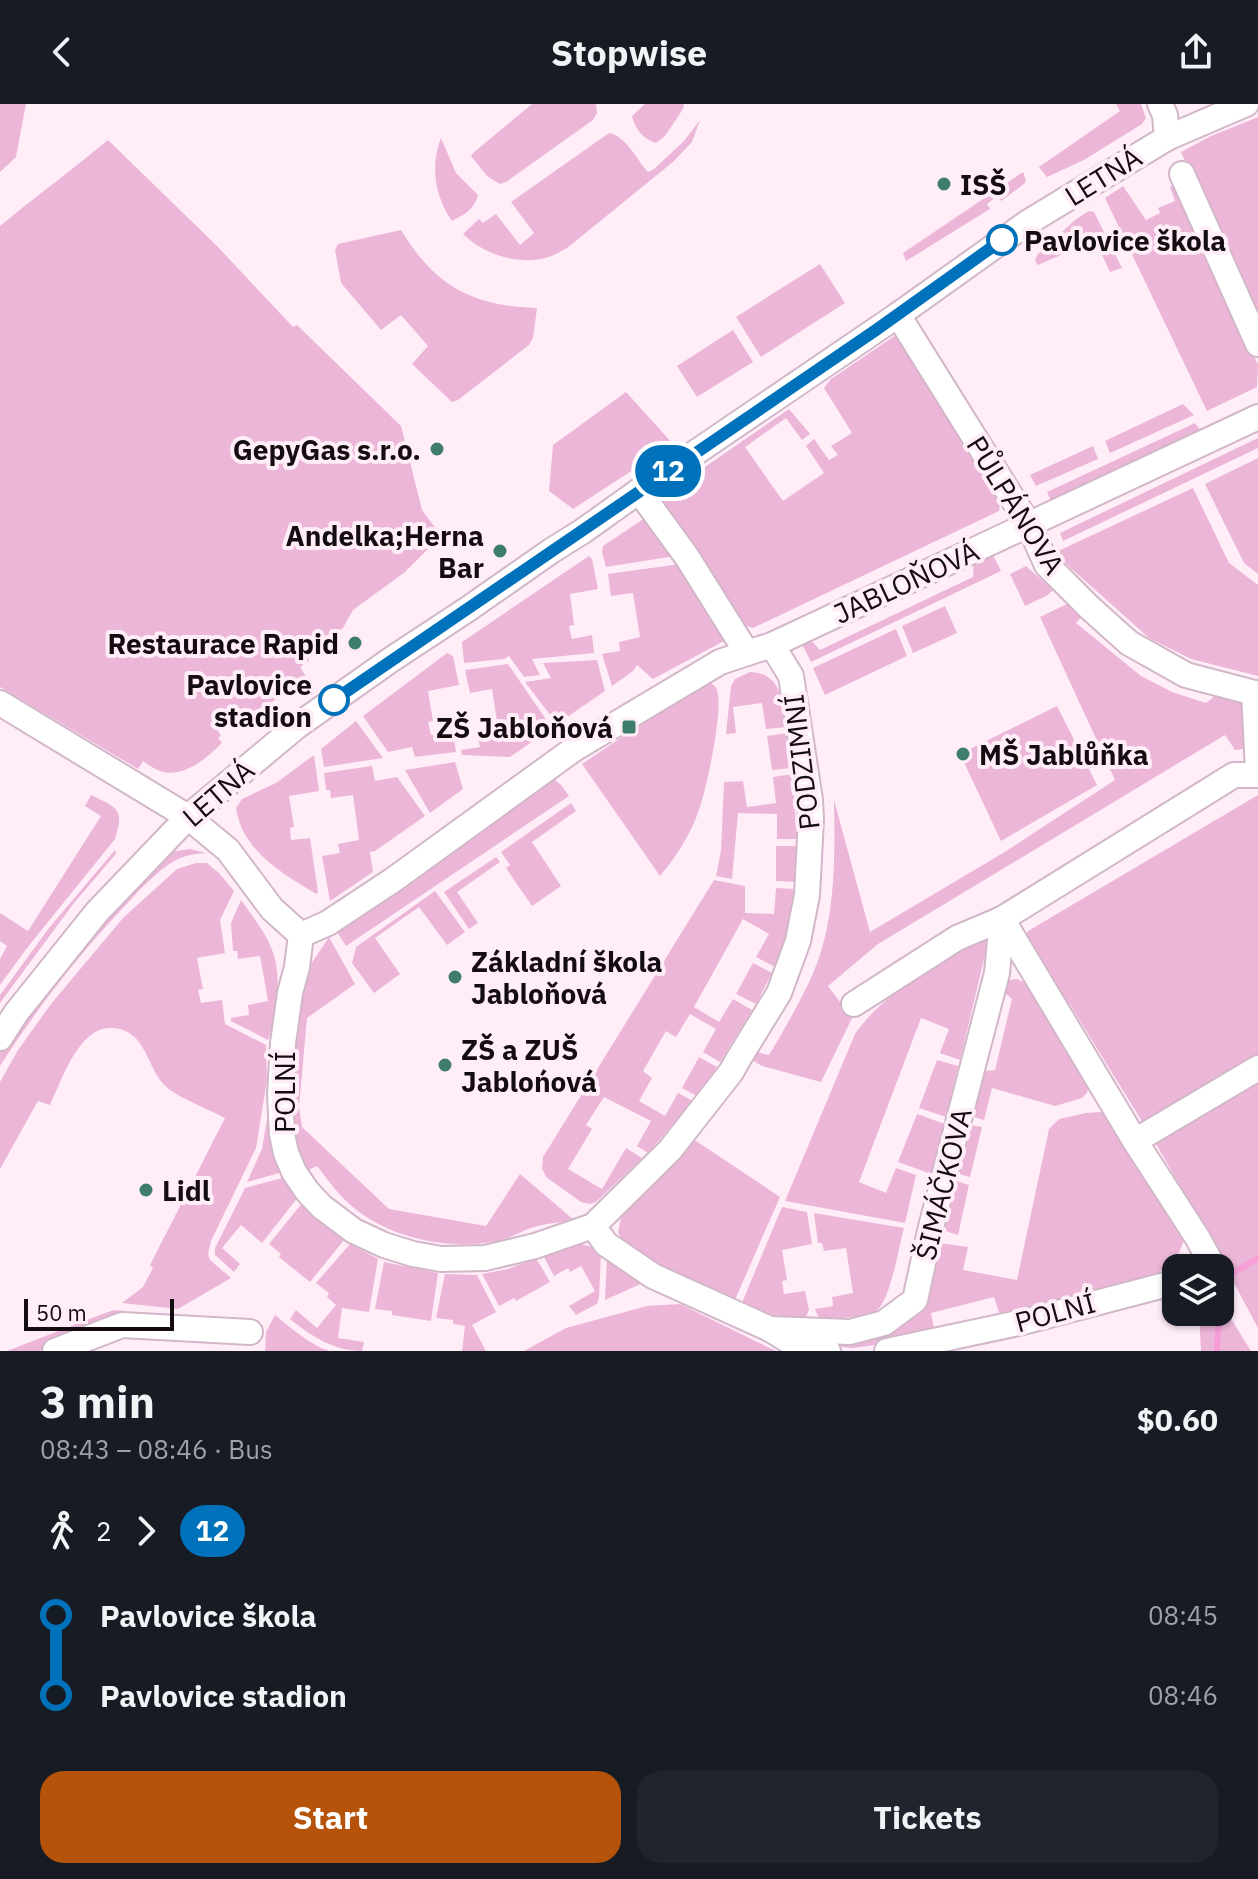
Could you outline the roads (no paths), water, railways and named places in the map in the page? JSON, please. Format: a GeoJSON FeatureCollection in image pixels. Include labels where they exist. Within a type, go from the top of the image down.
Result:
{"type":"FeatureCollection","features":[{"type":"Feature","properties":{"kind":"street"},"geometry":{"type":"LineString","coordinates":[[1160,104],[1165,115],[1167,138]]}},
{"type":"Feature","properties":{"kind":"street","name":"LETNÁ"},"geometry":{"type":"LineString","coordinates":[[0,1038],[16,1013],[97,912],[188,817],[297,726],[898,315],[1027,223],[1167,138],[1246,104]]}},
{"type":"Feature","properties":{"kind":"street"},"geometry":{"type":"LineString","coordinates":[[1182,174],[1258,344]]}},
{"type":"Feature","properties":{"kind":"street","name":"PŮLPÁNOVA"},"geometry":{"type":"LineString","coordinates":[[898,315],[1029,525],[1047,565],[1129,643],[1186,675],[1256,694]]}},
{"type":"Feature","properties":{"kind":"street","name":"JABLOŇOVÁ"},"geometry":{"type":"LineString","coordinates":[[772,645],[1258,417]]}},
{"type":"Feature","properties":{"kind":"street"},"geometry":{"type":"LineString","coordinates":[[639,491],[687,557],[747,653]]}},
{"type":"Feature","properties":{"kind":"street"},"geometry":{"type":"LineString","coordinates":[[0,703],[188,817],[228,850],[272,909],[301,935],[328,923],[393,880],[574,749],[720,662],[772,645]]}},
{"type":"Feature","properties":{"kind":"street","name":"PODZIMNÍ"},"geometry":{"type":"LineString","coordinates":[[593,1226],[670,1150],[731,1072],[779,993],[798,941],[807,895],[810,800],[791,676],[772,645]]}},
{"type":"Feature","properties":{"kind":"street"},"geometry":{"type":"LineString","coordinates":[[854,1004],[957,938],[1002,919],[1234,775],[1258,772],[1256,694]]}},
{"type":"Feature","properties":{"kind":"street"},"geometry":{"type":"LineString","coordinates":[[1002,919],[1206,1254]]}},
{"type":"Feature","properties":{"kind":"street","name":"ŠIMÁČKOVA"},"geometry":{"type":"LineString","coordinates":[[770,1329],[850,1332],[884,1323],[915,1300],[997,973],[1002,919]]}},
{"type":"Feature","properties":{"kind":"street","name":"POLNÍ"},"geometry":{"type":"LineString","coordinates":[[301,935],[283,1043],[280,1095],[282,1134],[294,1172],[322,1207],[354,1231],[375,1241],[441,1259],[485,1258],[535,1246],[593,1226]]}},
{"type":"Feature","properties":{"kind":"street"},"geometry":{"type":"LineString","coordinates":[[1135,1141],[1258,1068]]}},
{"type":"Feature","properties":{"kind":"street"},"geometry":{"type":"LineString","coordinates":[[593,1226],[606,1244],[653,1276],[770,1329],[797,1346],[828,1351]]}},
{"type":"Feature","properties":{"kind":"street","name":"POLNÍ"},"geometry":{"type":"LineString","coordinates":[[887,1351],[1023,1322],[1162,1286]]}},
{"type":"Feature","properties":{"kind":"street"},"geometry":{"type":"LineString","coordinates":[[55,1351],[122,1325],[250,1332]]}},
{"type":"Feature","properties":{"kind":"waterway"},"geometry":{"type":"LineString","coordinates":[[1234,1273],[1258,1258]]}},
{"type":"Feature","properties":{"kind":"waterway"},"geometry":{"type":"LineString","coordinates":[[1217,1351],[1218,1326]]}},
{"type":"Feature","properties":{"kind":"place","name":"ISŠ"},"geometry":{"type":"Point","coordinates":[944,184]}},
{"type":"Feature","properties":{"kind":"place","name":"Pavlovice škola"},"geometry":{"type":"Point","coordinates":[1002,240]}},
{"type":"Feature","properties":{"kind":"place","name":"GepyGas s.r.o."},"geometry":{"type":"Point","coordinates":[437,449]}},
{"type":"Feature","properties":{"kind":"place","name":"Andelka;Herna Bar"},"geometry":{"type":"Point","coordinates":[500,551]}},
{"type":"Feature","properties":{"kind":"place","name":"Restaurace Rapid"},"geometry":{"type":"Point","coordinates":[355,643]}},
{"type":"Feature","properties":{"kind":"place","name":"Pavlovice stadion"},"geometry":{"type":"Point","coordinates":[334,700]}},
{"type":"Feature","properties":{"kind":"place","name":"ZŠ Jabloňová"},"geometry":{"type":"Point","coordinates":[629,727]}},
{"type":"Feature","properties":{"kind":"place","name":"MŠ Jablůňka"},"geometry":{"type":"Point","coordinates":[963,754]}},
{"type":"Feature","properties":{"kind":"place","name":"Základní škola Jabloňová"},"geometry":{"type":"Point","coordinates":[455,977]}},
{"type":"Feature","properties":{"kind":"place","name":"ZŠ a ZUŠ Jablońová"},"geometry":{"type":"Point","coordinates":[445,1065]}},
{"type":"Feature","properties":{"kind":"place","name":"Lidl"},"geometry":{"type":"Point","coordinates":[146,1190]}}]}
